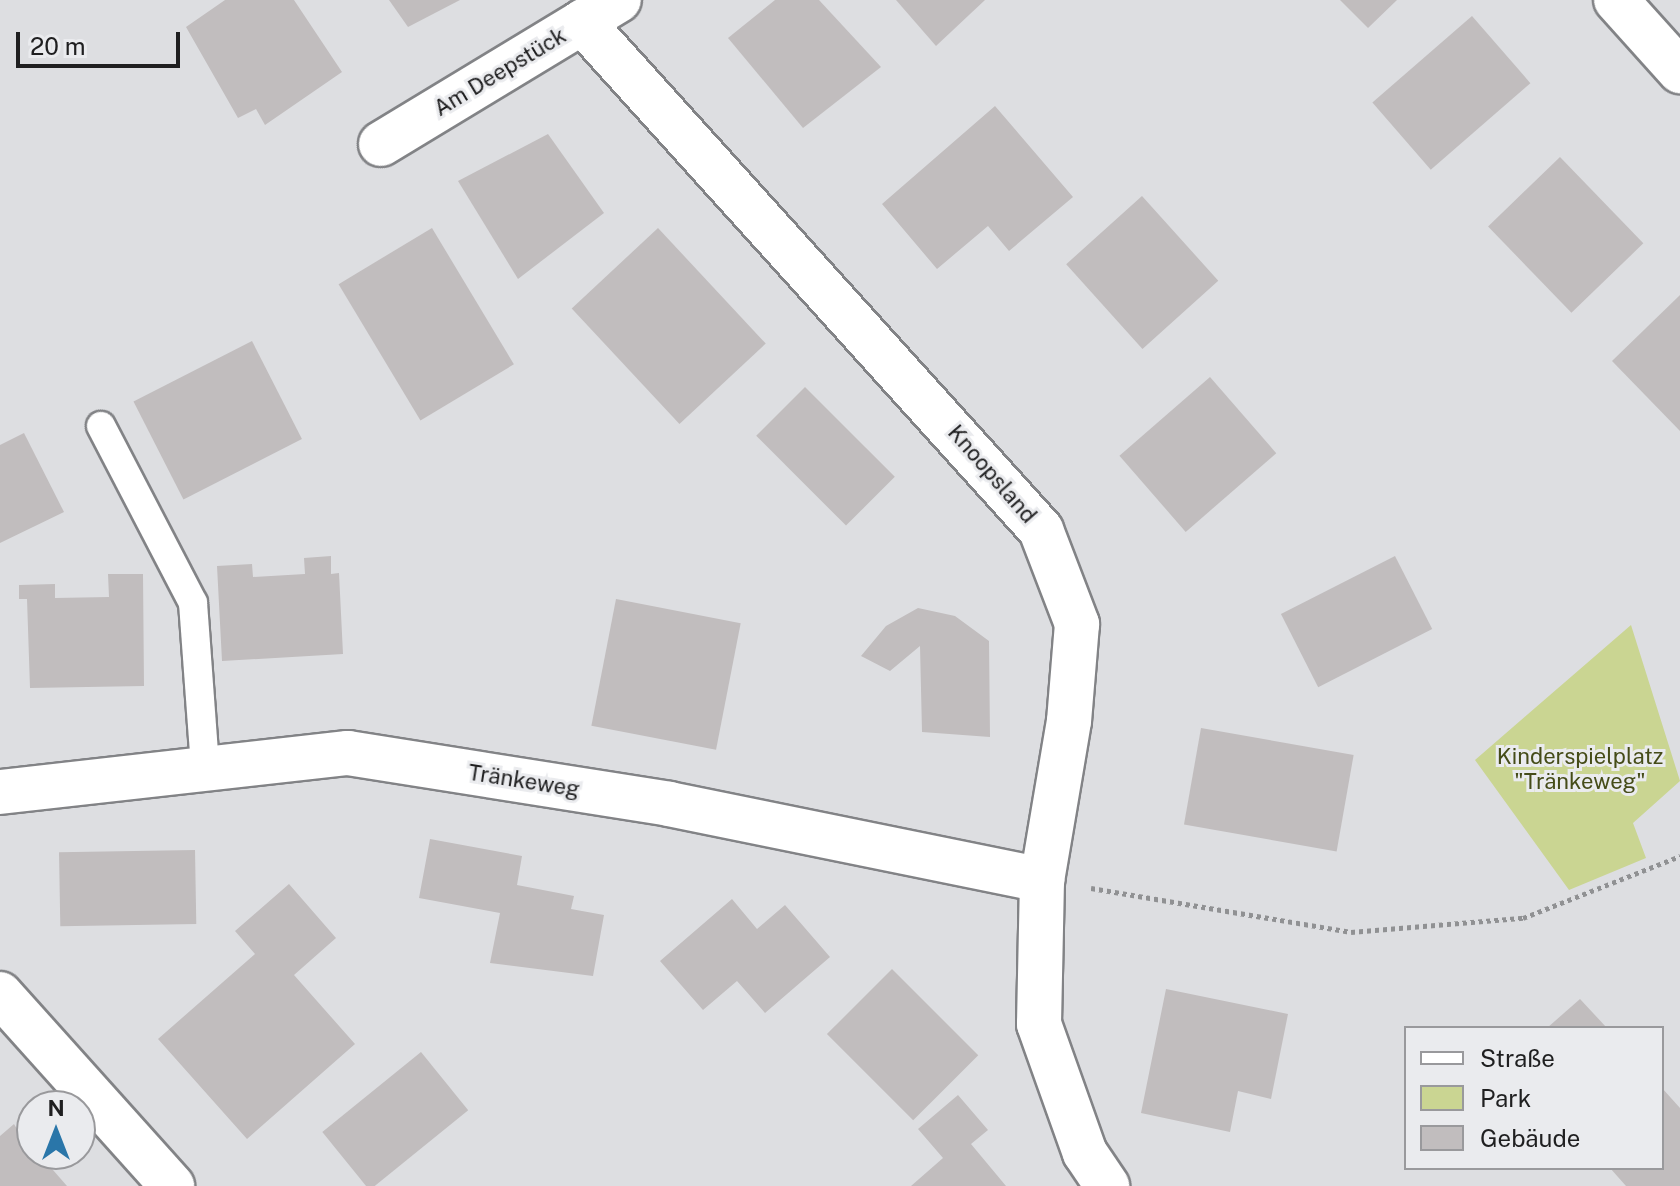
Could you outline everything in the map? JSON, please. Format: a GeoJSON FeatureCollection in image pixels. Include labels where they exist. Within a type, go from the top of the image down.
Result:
{"type":"FeatureCollection","features":[{"type":"Feature","properties":{"kind":"street","name":"Am Deepstück"},"geometry":{"type":"LineString","coordinates":[[381,144],[619,0]]}},
{"type":"Feature","properties":{"kind":"street"},"geometry":{"type":"LineString","coordinates":[[1616,0],[1680,71]]}},
{"type":"Feature","properties":{"kind":"street","name":"Knoopsland"},"geometry":{"type":"LineString","coordinates":[[582,22],[1041,530],[1077,624],[1069,721],[1042,880],[1039,1024],[1085,1153],[1107,1186]]}},
{"type":"Feature","properties":{"kind":"street","name":"Tränkeweg"},"geometry":{"type":"LineString","coordinates":[[0,792],[205,765],[348,753],[669,804],[1042,880]]}},
{"type":"Feature","properties":{"kind":"street"},"geometry":{"type":"LineString","coordinates":[[0,994],[172,1186]]}},
{"type":"Feature","properties":{"kind":"lane"},"geometry":{"type":"LineString","coordinates":[[101,426],[193,603],[205,765]]}},
{"type":"Feature","properties":{"kind":"path"},"geometry":{"type":"LineString","coordinates":[[1042,880],[1351,932],[1523,918],[1680,856]]}},
{"type":"Feature","properties":{"kind":"green space","name":"Kinderspielplatz \"Tränkeweg\""},"geometry":{"type":"Polygon","coordinates":[[[1631,625],[1680,781],[1633,823],[1646,858],[1569,890],[1475,760],[1631,625]]]}},
{"type":"Feature","properties":{"kind":"building"},"geometry":{"type":"Polygon","coordinates":[[[225,0],[294,0],[342,72],[265,125],[256,109],[238,118],[186,27],[225,0]]]}},
{"type":"Feature","properties":{"kind":"building"},"geometry":{"type":"Polygon","coordinates":[[[389,0],[460,0],[408,27],[389,0]]]}},
{"type":"Feature","properties":{"kind":"building"},"geometry":{"type":"Polygon","coordinates":[[[775,0],[819,0],[881,67],[803,128],[728,38],[775,0]]]}},
{"type":"Feature","properties":{"kind":"building"},"geometry":{"type":"Polygon","coordinates":[[[896,0],[985,0],[936,46],[896,0]]]}},
{"type":"Feature","properties":{"kind":"building"},"geometry":{"type":"Polygon","coordinates":[[[1340,0],[1397,0],[1368,28],[1340,0]]]}},
{"type":"Feature","properties":{"kind":"building"},"geometry":{"type":"Polygon","coordinates":[[[1472,16],[1530,83],[1431,170],[1372,103],[1472,16]]]}},
{"type":"Feature","properties":{"kind":"building"},"geometry":{"type":"Polygon","coordinates":[[[995,106],[1073,197],[1009,251],[988,226],[937,269],[882,204],[995,106]]]}},
{"type":"Feature","properties":{"kind":"building"},"geometry":{"type":"Polygon","coordinates":[[[548,134],[604,213],[518,279],[458,181],[548,134]]]}},
{"type":"Feature","properties":{"kind":"building"},"geometry":{"type":"Polygon","coordinates":[[[1560,157],[1643,243],[1571,313],[1488,226],[1560,157]]]}},
{"type":"Feature","properties":{"kind":"building"},"geometry":{"type":"Polygon","coordinates":[[[1142,196],[1218,281],[1142,349],[1066,264],[1142,196]]]}},
{"type":"Feature","properties":{"kind":"building"},"geometry":{"type":"Polygon","coordinates":[[[432,228],[514,364],[420,420],[339,284],[432,228]]]}},
{"type":"Feature","properties":{"kind":"building"},"geometry":{"type":"Polygon","coordinates":[[[658,228],[766,344],[679,424],[572,308],[658,228]]]}},
{"type":"Feature","properties":{"kind":"building"},"geometry":{"type":"Polygon","coordinates":[[[1680,295],[1680,431],[1612,361],[1680,295]]]}},
{"type":"Feature","properties":{"kind":"building"},"geometry":{"type":"Polygon","coordinates":[[[252,341],[302,439],[183,499],[133,401],[252,341]]]}},
{"type":"Feature","properties":{"kind":"building"},"geometry":{"type":"Polygon","coordinates":[[[1210,377],[1276,453],[1186,532],[1119,456],[1210,377]]]}},
{"type":"Feature","properties":{"kind":"building"},"geometry":{"type":"Polygon","coordinates":[[[805,387],[895,477],[846,526],[756,436],[805,387]]]}},
{"type":"Feature","properties":{"kind":"building"},"geometry":{"type":"Polygon","coordinates":[[[24,433],[64,512],[0,543],[0,445],[24,433]]]}},
{"type":"Feature","properties":{"kind":"building"},"geometry":{"type":"Polygon","coordinates":[[[331,556],[331,574],[339,573],[343,654],[222,661],[217,566],[252,564],[253,577],[305,574],[304,558],[331,556]]]}},
{"type":"Feature","properties":{"kind":"building"},"geometry":{"type":"Polygon","coordinates":[[[1395,556],[1432,629],[1318,687],[1281,614],[1395,556]]]}},
{"type":"Feature","properties":{"kind":"building"},"geometry":{"type":"Polygon","coordinates":[[[108,574],[143,574],[144,686],[30,688],[27,599],[19,599],[19,585],[55,584],[55,598],[109,597],[108,574]]]}},
{"type":"Feature","properties":{"kind":"building"},"geometry":{"type":"Polygon","coordinates":[[[616,599],[741,623],[716,750],[591,726],[616,599]]]}},
{"type":"Feature","properties":{"kind":"building"},"geometry":{"type":"Polygon","coordinates":[[[918,608],[955,616],[989,641],[990,737],[922,732],[920,646],[890,671],[861,656],[886,626],[918,608]]]}},
{"type":"Feature","properties":{"kind":"building"},"geometry":{"type":"Polygon","coordinates":[[[1201,728],[1354,755],[1337,851],[1184,825],[1201,728]]]}},
{"type":"Feature","properties":{"kind":"building"},"geometry":{"type":"Polygon","coordinates":[[[430,839],[522,856],[517,885],[574,896],[571,909],[604,915],[593,976],[490,963],[500,913],[419,898],[430,839]]]}},
{"type":"Feature","properties":{"kind":"building"},"geometry":{"type":"Polygon","coordinates":[[[195,850],[196,924],[60,926],[59,852],[195,850]]]}},
{"type":"Feature","properties":{"kind":"building"},"geometry":{"type":"Polygon","coordinates":[[[289,884],[336,938],[294,975],[355,1044],[247,1139],[158,1039],[255,954],[235,931],[289,884]]]}},
{"type":"Feature","properties":{"kind":"building"},"geometry":{"type":"Polygon","coordinates":[[[732,899],[757,929],[785,905],[830,957],[765,1013],[737,981],[703,1010],[660,961],[732,899]]]}},
{"type":"Feature","properties":{"kind":"building"},"geometry":{"type":"Polygon","coordinates":[[[892,969],[978,1055],[913,1120],[827,1034],[892,969]]]}},
{"type":"Feature","properties":{"kind":"building"},"geometry":{"type":"Polygon","coordinates":[[[1166,989],[1288,1014],[1271,1099],[1238,1091],[1230,1132],[1141,1113],[1166,989]]]}},
{"type":"Feature","properties":{"kind":"building"},"geometry":{"type":"Polygon","coordinates":[[[1580,999],[1605,1026],[1549,1026],[1580,999]]]}},
{"type":"Feature","properties":{"kind":"building"},"geometry":{"type":"Polygon","coordinates":[[[421,1052],[468,1110],[375,1186],[366,1186],[322,1132],[421,1052]]]}},
{"type":"Feature","properties":{"kind":"building"},"geometry":{"type":"Polygon","coordinates":[[[1664,1090],[1680,1108],[1680,1186],[1626,1186],[1612,1170],[1664,1170],[1664,1090]]]}},
{"type":"Feature","properties":{"kind":"building"},"geometry":{"type":"Polygon","coordinates":[[[958,1095],[988,1130],[971,1144],[1006,1186],[911,1186],[943,1158],[918,1129],[958,1095]]]}},
{"type":"Feature","properties":{"kind":"building"},"geometry":{"type":"Polygon","coordinates":[[[14,1124],[16,1170],[53,1170],[67,1186],[0,1186],[0,1136],[14,1124]]]}}]}
